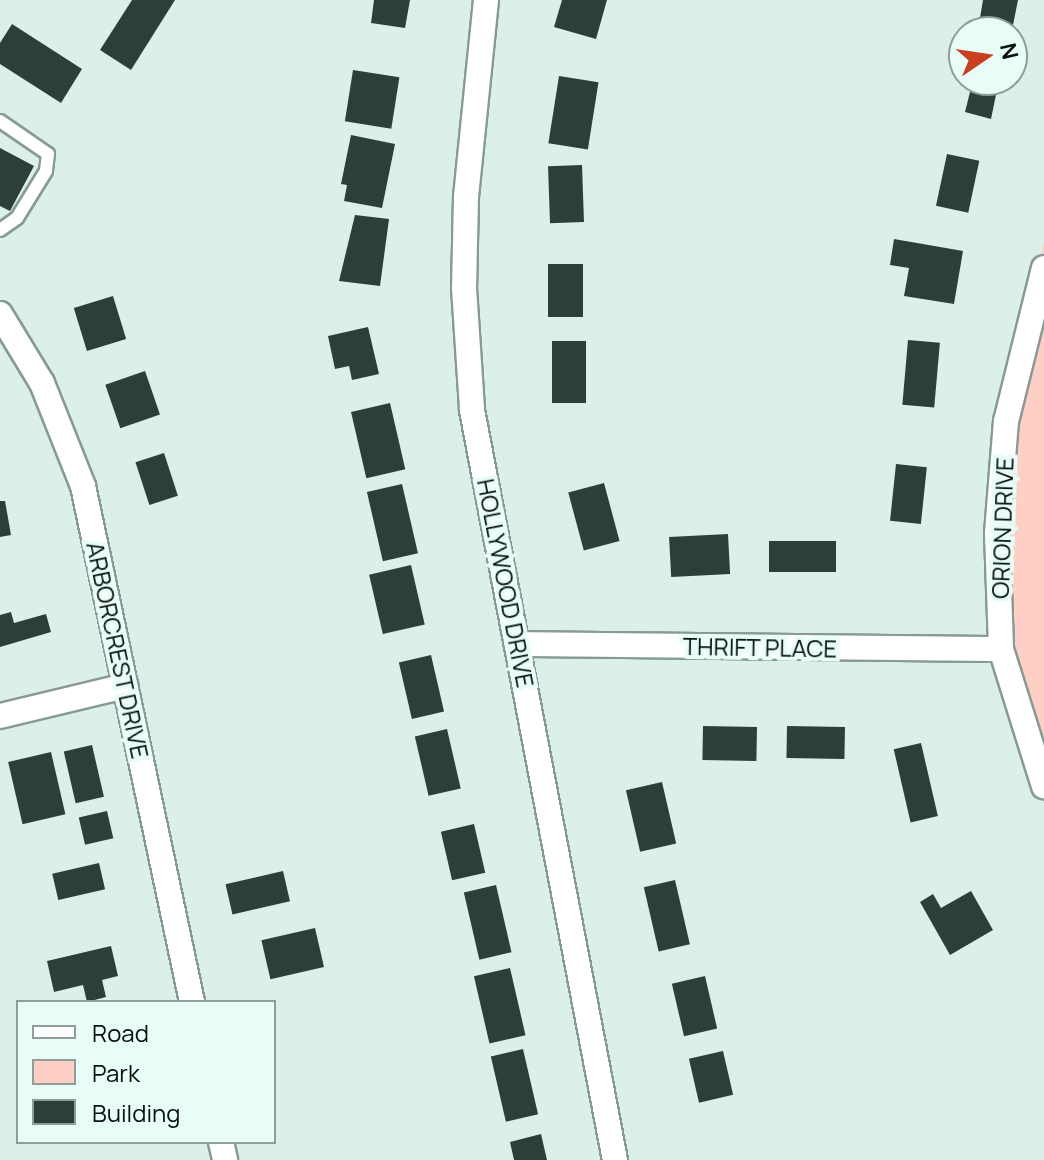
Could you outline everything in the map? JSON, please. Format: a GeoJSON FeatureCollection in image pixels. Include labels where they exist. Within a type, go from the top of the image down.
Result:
{"type":"FeatureCollection","features":[{"type":"Feature","properties":{"kind":"street","name":"HOLLYWOOD DRIVE"},"geometry":{"type":"LineString","coordinates":[[486,0],[468,165],[464,288],[472,410],[615,1160]]}},
{"type":"Feature","properties":{"kind":"street","name":"ORION DRIVE"},"geometry":{"type":"LineString","coordinates":[[1044,268],[1006,421],[997,533],[1001,649],[1044,786]]}},
{"type":"Feature","properties":{"kind":"street","name":"ARBORCREST DRIVE"},"geometry":{"type":"LineString","coordinates":[[0,314],[42,383],[83,486],[192,1000]]}},
{"type":"Feature","properties":{"kind":"street","name":"THRIFT PLACE"},"geometry":{"type":"LineString","coordinates":[[519,644],[1001,649]]}},
{"type":"Feature","properties":{"kind":"street"},"geometry":{"type":"LineString","coordinates":[[0,716],[125,686]]}},
{"type":"Feature","properties":{"kind":"lane"},"geometry":{"type":"LineString","coordinates":[[0,121],[48,154],[46,171],[17,218],[0,230]]}},
{"type":"Feature","properties":{"kind":"green space"},"geometry":{"type":"Polygon","coordinates":[[[1044,243],[1044,792],[1009,641],[1010,380],[1044,243]]]}},
{"type":"Feature","properties":{"kind":"building"},"geometry":{"type":"Polygon","coordinates":[[[132,0],[175,0],[131,70],[100,50],[132,0]]]}},
{"type":"Feature","properties":{"kind":"building"},"geometry":{"type":"Polygon","coordinates":[[[374,0],[410,0],[405,28],[371,23],[374,0]]]}},
{"type":"Feature","properties":{"kind":"building"},"geometry":{"type":"Polygon","coordinates":[[[562,0],[607,0],[596,39],[554,27],[562,0]]]}},
{"type":"Feature","properties":{"kind":"building"},"geometry":{"type":"Polygon","coordinates":[[[983,0],[1018,0],[1015,16],[980,16],[983,0]]]}},
{"type":"Feature","properties":{"kind":"building"},"geometry":{"type":"Polygon","coordinates":[[[12,24],[82,69],[61,103],[0,64],[0,43],[12,24]]]}},
{"type":"Feature","properties":{"kind":"building"},"geometry":{"type":"Polygon","coordinates":[[[353,70],[399,77],[391,129],[345,121],[353,70]]]}},
{"type":"Feature","properties":{"kind":"building"},"geometry":{"type":"Polygon","coordinates":[[[559,76],[599,82],[588,149],[548,143],[559,76]]]}},
{"type":"Feature","properties":{"kind":"building"},"geometry":{"type":"Polygon","coordinates":[[[969,96],[996,96],[991,119],[965,112],[969,96]]]}},
{"type":"Feature","properties":{"kind":"building"},"geometry":{"type":"Polygon","coordinates":[[[351,135],[395,144],[382,208],[344,201],[347,185],[341,184],[351,135]]]}},
{"type":"Feature","properties":{"kind":"building"},"geometry":{"type":"Polygon","coordinates":[[[0,148],[34,166],[10,211],[0,206],[0,148]]]}},
{"type":"Feature","properties":{"kind":"building"},"geometry":{"type":"Polygon","coordinates":[[[947,154],[979,161],[968,213],[936,206],[947,154]]]}},
{"type":"Feature","properties":{"kind":"building"},"geometry":{"type":"Polygon","coordinates":[[[582,165],[584,222],[550,223],[548,166],[582,165]]]}},
{"type":"Feature","properties":{"kind":"building"},"geometry":{"type":"Polygon","coordinates":[[[355,215],[389,219],[380,286],[339,281],[355,215]]]}},
{"type":"Feature","properties":{"kind":"building"},"geometry":{"type":"Polygon","coordinates":[[[894,239],[963,251],[954,304],[904,296],[909,268],[890,265],[894,239]]]}},
{"type":"Feature","properties":{"kind":"building"},"geometry":{"type":"Polygon","coordinates":[[[548,264],[583,264],[583,317],[548,317],[548,264]]]}},
{"type":"Feature","properties":{"kind":"building"},"geometry":{"type":"Polygon","coordinates":[[[113,296],[126,339],[87,351],[74,308],[113,296]]]}},
{"type":"Feature","properties":{"kind":"building"},"geometry":{"type":"Polygon","coordinates":[[[368,327],[379,374],[352,380],[349,366],[335,369],[328,336],[368,327]]]}},
{"type":"Feature","properties":{"kind":"building"},"geometry":{"type":"Polygon","coordinates":[[[908,340],[940,343],[934,408],[902,405],[908,340]]]}},
{"type":"Feature","properties":{"kind":"building"},"geometry":{"type":"Polygon","coordinates":[[[552,341],[586,341],[586,403],[552,403],[552,341]]]}},
{"type":"Feature","properties":{"kind":"building"},"geometry":{"type":"Polygon","coordinates":[[[145,371],[160,414],[120,428],[105,385],[145,371]]]}},
{"type":"Feature","properties":{"kind":"building"},"geometry":{"type":"Polygon","coordinates":[[[390,403],[405,469],[366,478],[351,412],[390,403]]]}},
{"type":"Feature","properties":{"kind":"building"},"geometry":{"type":"Polygon","coordinates":[[[164,453],[178,496],[149,505],[135,462],[164,453]]]}},
{"type":"Feature","properties":{"kind":"building"},"geometry":{"type":"Polygon","coordinates":[[[896,464],[927,467],[921,524],[890,521],[896,464]]]}},
{"type":"Feature","properties":{"kind":"building"},"geometry":{"type":"Polygon","coordinates":[[[604,483],[620,541],[584,551],[568,493],[604,483]]]}},
{"type":"Feature","properties":{"kind":"building"},"geometry":{"type":"Polygon","coordinates":[[[402,484],[418,553],[383,561],[367,492],[402,484]]]}},
{"type":"Feature","properties":{"kind":"building"},"geometry":{"type":"Polygon","coordinates":[[[0,501],[5,501],[11,535],[0,537],[0,501]]]}},
{"type":"Feature","properties":{"kind":"building"},"geometry":{"type":"Polygon","coordinates":[[[728,534],[730,574],[671,577],[669,537],[728,534]]]}},
{"type":"Feature","properties":{"kind":"building"},"geometry":{"type":"Polygon","coordinates":[[[769,541],[836,541],[836,572],[769,572],[769,541]]]}},
{"type":"Feature","properties":{"kind":"building"},"geometry":{"type":"Polygon","coordinates":[[[411,565],[425,624],[383,634],[369,575],[411,565]]]}},
{"type":"Feature","properties":{"kind":"building"},"geometry":{"type":"Polygon","coordinates":[[[11,612],[14,623],[46,614],[51,632],[0,647],[0,615],[11,612]]]}},
{"type":"Feature","properties":{"kind":"building"},"geometry":{"type":"Polygon","coordinates":[[[431,655],[444,712],[412,719],[399,662],[431,655]]]}},
{"type":"Feature","properties":{"kind":"building"},"geometry":{"type":"Polygon","coordinates":[[[703,726],[757,727],[756,761],[702,760],[703,726]]]}},
{"type":"Feature","properties":{"kind":"building"},"geometry":{"type":"Polygon","coordinates":[[[787,726],[845,727],[844,759],[786,758],[787,726]]]}},
{"type":"Feature","properties":{"kind":"building"},"geometry":{"type":"Polygon","coordinates":[[[447,729],[461,788],[429,796],[415,736],[447,729]]]}},
{"type":"Feature","properties":{"kind":"building"},"geometry":{"type":"Polygon","coordinates":[[[921,743],[938,816],[911,822],[894,749],[921,743]]]}},
{"type":"Feature","properties":{"kind":"building"},"geometry":{"type":"Polygon","coordinates":[[[92,745],[104,797],[76,803],[64,752],[92,745]]]}},
{"type":"Feature","properties":{"kind":"building"},"geometry":{"type":"Polygon","coordinates":[[[51,752],[65,814],[23,824],[8,762],[51,752]]]}},
{"type":"Feature","properties":{"kind":"building"},"geometry":{"type":"Polygon","coordinates":[[[662,782],[676,843],[640,852],[626,790],[662,782]]]}},
{"type":"Feature","properties":{"kind":"building"},"geometry":{"type":"Polygon","coordinates":[[[107,811],[113,838],[85,845],[79,818],[107,811]]]}},
{"type":"Feature","properties":{"kind":"building"},"geometry":{"type":"Polygon","coordinates":[[[474,824],[485,873],[452,880],[441,832],[474,824]]]}},
{"type":"Feature","properties":{"kind":"building"},"geometry":{"type":"Polygon","coordinates":[[[99,863],[105,889],[58,900],[52,874],[99,863]]]}},
{"type":"Feature","properties":{"kind":"building"},"geometry":{"type":"Polygon","coordinates":[[[283,871],[290,901],[232,914],[226,884],[283,871]]]}},
{"type":"Feature","properties":{"kind":"building"},"geometry":{"type":"Polygon","coordinates":[[[675,880],[690,944],[659,952],[644,887],[675,880]]]}},
{"type":"Feature","properties":{"kind":"building"},"geometry":{"type":"Polygon","coordinates":[[[496,885],[512,952],[479,960],[464,892],[496,885]]]}},
{"type":"Feature","properties":{"kind":"building"},"geometry":{"type":"Polygon","coordinates":[[[971,891],[993,930],[950,955],[920,902],[933,894],[941,908],[971,891]]]}},
{"type":"Feature","properties":{"kind":"building"},"geometry":{"type":"Polygon","coordinates":[[[315,928],[324,967],[270,979],[261,940],[315,928]]]}},
{"type":"Feature","properties":{"kind":"building"},"geometry":{"type":"Polygon","coordinates":[[[111,946],[118,976],[102,980],[106,997],[87,1000],[83,985],[54,992],[47,961],[111,946]]]}},
{"type":"Feature","properties":{"kind":"building"},"geometry":{"type":"Polygon","coordinates":[[[510,968],[526,1035],[489,1044],[474,976],[510,968]]]}},
{"type":"Feature","properties":{"kind":"building"},"geometry":{"type":"Polygon","coordinates":[[[705,976],[717,1029],[684,1036],[672,984],[705,976]]]}},
{"type":"Feature","properties":{"kind":"building"},"geometry":{"type":"Polygon","coordinates":[[[523,1049],[538,1114],[506,1122],[491,1056],[523,1049]]]}},
{"type":"Feature","properties":{"kind":"building"},"geometry":{"type":"Polygon","coordinates":[[[723,1051],[733,1095],[699,1103],[689,1059],[723,1051]]]}},
{"type":"Feature","properties":{"kind":"building"},"geometry":{"type":"Polygon","coordinates":[[[541,1134],[547,1160],[514,1160],[510,1142],[541,1134]]]}}]}
